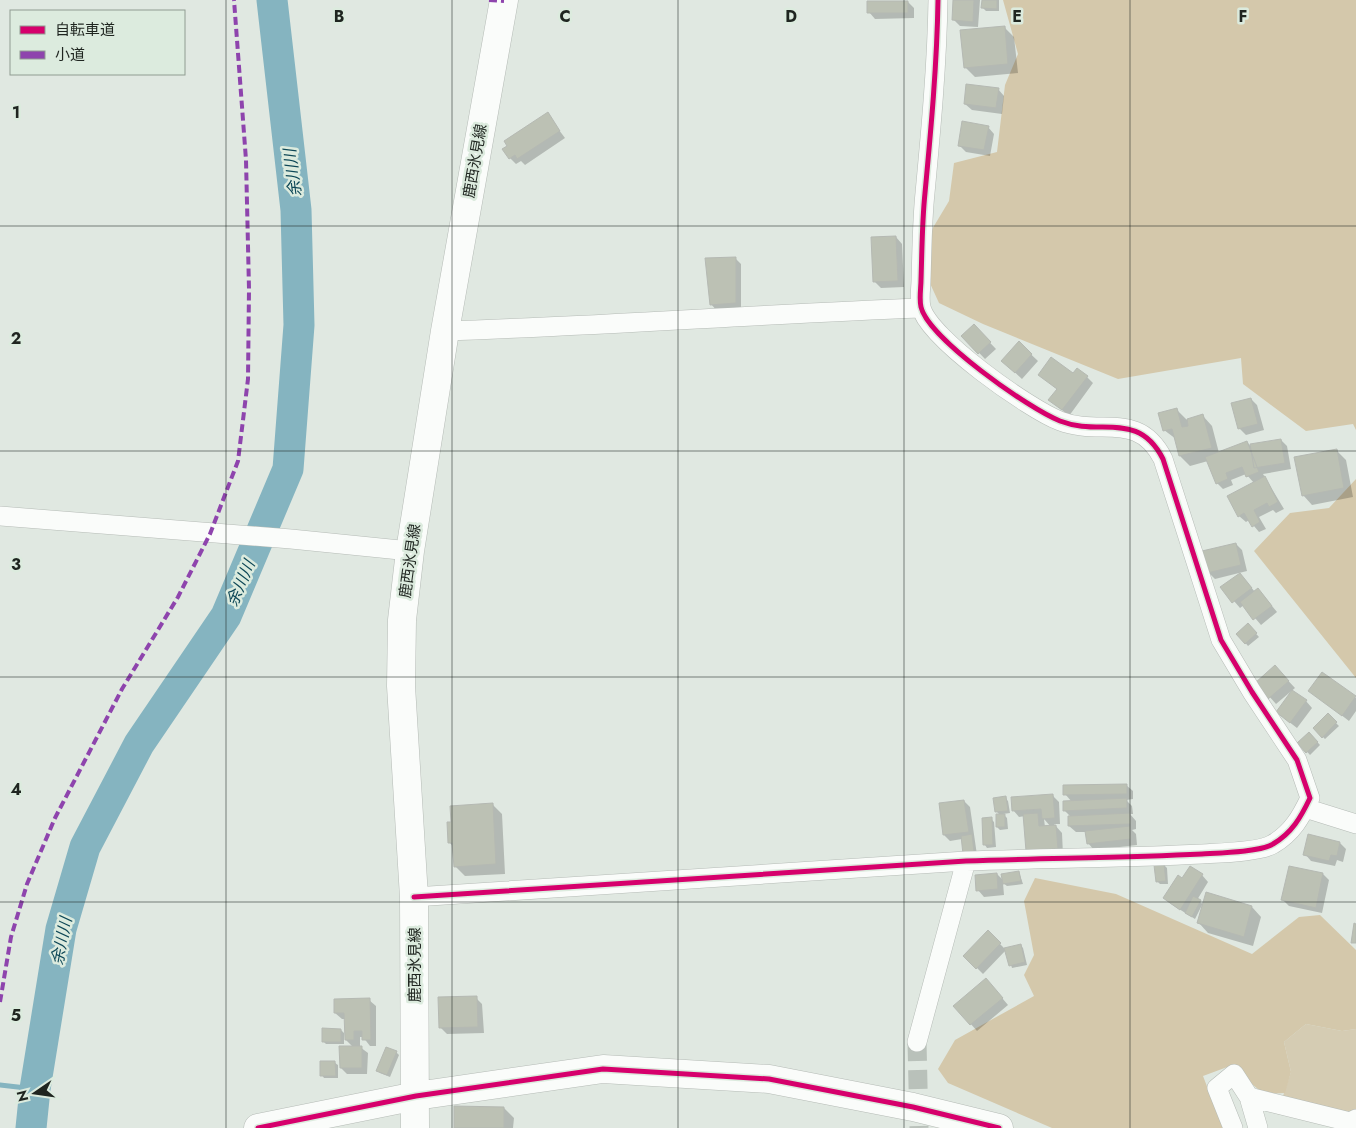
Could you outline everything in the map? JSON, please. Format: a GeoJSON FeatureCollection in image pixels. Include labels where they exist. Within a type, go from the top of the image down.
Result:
{"type":"FeatureCollection","features":[{"type":"Feature","properties":{"kind":"main road","name":"鹿西氷見線"},"geometry":{"type":"LineString","coordinates":[[415,1128],[414,896],[401,686],[402,620],[410,552],[445,331],[504,0]]}},
{"type":"Feature","properties":{"kind":"main road"},"geometry":{"type":"LineString","coordinates":[[258,1128],[416,1096],[603,1069],[769,1079],[913,1107],[1000,1128]]}},
{"type":"Feature","properties":{"kind":"street"},"geometry":{"type":"LineString","coordinates":[[414,896],[966,862],[1122,858],[1234,852],[1272,846],[1298,823],[1310,798],[1296,760],[1221,640],[1163,460],[1156,447],[1147,438],[1126,427],[1084,427],[1060,421],[1032,405],[969,363],[938,333],[921,308],[922,224],[938,42],[938,0]]}},
{"type":"Feature","properties":{"kind":"street"},"geometry":{"type":"LineString","coordinates":[[445,331],[656,322],[822,311],[921,308]]}},
{"type":"Feature","properties":{"kind":"street"},"geometry":{"type":"LineString","coordinates":[[0,516],[292,540],[410,552]]}},
{"type":"Feature","properties":{"kind":"street"},"geometry":{"type":"LineString","coordinates":[[1305,808],[1356,824]]}},
{"type":"Feature","properties":{"kind":"street"},"geometry":{"type":"LineString","coordinates":[[917,1042],[966,862]]}},
{"type":"Feature","properties":{"kind":"street"},"geometry":{"type":"LineString","coordinates":[[1233,1128],[1217,1088],[1234,1074],[1249,1097],[1258,1128]]}},
{"type":"Feature","properties":{"kind":"street"},"geometry":{"type":"LineString","coordinates":[[1249,1097],[1350,1122],[1356,1119]]}},
{"type":"Feature","properties":{"kind":"shaded area"},"geometry":{"type":"Polygon","coordinates":[[[1003,0],[1356,0],[1356,430],[1353,424],[1306,431],[1243,384],[1241,358],[1118,379],[983,324],[939,303],[928,279],[931,231],[949,201],[954,163],[997,152],[1005,85],[1018,54],[1003,0]]]}},
{"type":"Feature","properties":{"kind":"shaded area"},"geometry":{"type":"Polygon","coordinates":[[[1356,479],[1356,678],[1254,551],[1290,513],[1329,508],[1356,479]]]}},
{"type":"Feature","properties":{"kind":"shaded area"},"geometry":{"type":"Polygon","coordinates":[[[1035,878],[1116,894],[1252,954],[1299,917],[1320,915],[1356,950],[1356,1029],[1342,1031],[1306,1024],[1284,1042],[1291,1072],[1285,1093],[1264,1094],[1230,1066],[1203,1076],[1223,1128],[1052,1128],[948,1083],[938,1069],[955,1040],[1034,996],[1024,975],[1034,955],[1024,901],[1035,878]]]}},
{"type":"Feature","properties":{"kind":"shaded area"},"geometry":{"type":"Polygon","coordinates":[[[1306,1024],[1342,1031],[1356,1029],[1356,1126],[1277,1114],[1291,1072],[1284,1042],[1306,1024]]]}},
{"type":"Feature","properties":{"kind":"building"},"geometry":{"type":"Polygon","coordinates":[[[953,0],[974,0],[973,22],[952,20],[953,0]]]}},
{"type":"Feature","properties":{"kind":"building"},"geometry":{"type":"Polygon","coordinates":[[[982,0],[997,0],[997,9],[981,8],[982,0]]]}},
{"type":"Feature","properties":{"kind":"building"},"geometry":{"type":"Polygon","coordinates":[[[867,1],[908,1],[908,13],[867,13],[867,1]]]}},
{"type":"Feature","properties":{"kind":"building"},"geometry":{"type":"Polygon","coordinates":[[[1005,26],[1008,64],[964,68],[960,30],[1005,26]]]}},
{"type":"Feature","properties":{"kind":"building"},"geometry":{"type":"Polygon","coordinates":[[[966,84],[999,88],[996,108],[964,104],[966,84]]]}},
{"type":"Feature","properties":{"kind":"building"},"geometry":{"type":"Polygon","coordinates":[[[548,112],[560,131],[517,159],[515,155],[509,159],[502,149],[507,146],[504,141],[548,112]]]}},
{"type":"Feature","properties":{"kind":"building"},"geometry":{"type":"Polygon","coordinates":[[[962,121],[989,126],[984,150],[958,146],[962,121]]]}},
{"type":"Feature","properties":{"kind":"building"},"geometry":{"type":"Polygon","coordinates":[[[896,236],[898,281],[873,282],[871,237],[896,236]]]}},
{"type":"Feature","properties":{"kind":"building"},"geometry":{"type":"Polygon","coordinates":[[[736,257],[736,303],[710,305],[705,258],[736,257]]]}},
{"type":"Feature","properties":{"kind":"building"},"geometry":{"type":"Polygon","coordinates":[[[974,324],[991,342],[978,354],[961,336],[974,324]]]}},
{"type":"Feature","properties":{"kind":"building"},"geometry":{"type":"Polygon","coordinates":[[[1019,341],[1032,354],[1015,373],[1001,361],[1019,341]]]}},
{"type":"Feature","properties":{"kind":"building"},"geometry":{"type":"Polygon","coordinates":[[[1051,357],[1073,373],[1077,368],[1088,376],[1062,410],[1048,400],[1057,389],[1038,375],[1051,357]]]}},
{"type":"Feature","properties":{"kind":"building"},"geometry":{"type":"Polygon","coordinates":[[[1251,398],[1258,424],[1238,429],[1231,403],[1251,398]]]}},
{"type":"Feature","properties":{"kind":"building"},"geometry":{"type":"Polygon","coordinates":[[[1177,408],[1182,427],[1188,426],[1187,419],[1203,414],[1212,448],[1179,456],[1172,429],[1163,431],[1158,413],[1177,408]]]}},
{"type":"Feature","properties":{"kind":"building"},"geometry":{"type":"Polygon","coordinates":[[[1281,439],[1285,463],[1254,468],[1250,444],[1281,439]]]}},
{"type":"Feature","properties":{"kind":"building"},"geometry":{"type":"Polygon","coordinates":[[[1247,441],[1259,472],[1246,477],[1242,467],[1226,473],[1228,479],[1216,484],[1205,457],[1247,441]]]}},
{"type":"Feature","properties":{"kind":"building"},"geometry":{"type":"Polygon","coordinates":[[[1337,449],[1344,488],[1302,496],[1294,457],[1337,449]]]}},
{"type":"Feature","properties":{"kind":"building"},"geometry":{"type":"Polygon","coordinates":[[[1265,476],[1278,502],[1269,507],[1267,503],[1254,510],[1260,522],[1252,527],[1244,513],[1238,517],[1227,496],[1265,476]]]}},
{"type":"Feature","properties":{"kind":"building"},"geometry":{"type":"Polygon","coordinates":[[[1236,543],[1241,565],[1207,573],[1202,551],[1236,543]]]}},
{"type":"Feature","properties":{"kind":"building"},"geometry":{"type":"Polygon","coordinates":[[[1240,573],[1252,588],[1232,603],[1220,587],[1240,573]]]}},
{"type":"Feature","properties":{"kind":"building"},"geometry":{"type":"Polygon","coordinates":[[[1258,588],[1272,606],[1253,620],[1240,602],[1258,588]]]}},
{"type":"Feature","properties":{"kind":"building"},"geometry":{"type":"Polygon","coordinates":[[[1248,623],[1257,633],[1245,644],[1236,634],[1248,623]]]}},
{"type":"Feature","properties":{"kind":"building"},"geometry":{"type":"Polygon","coordinates":[[[1275,665],[1289,681],[1268,699],[1255,683],[1275,665]]]}},
{"type":"Feature","properties":{"kind":"building"},"geometry":{"type":"Polygon","coordinates":[[[1322,672],[1356,696],[1342,716],[1308,691],[1322,672]]]}},
{"type":"Feature","properties":{"kind":"building"},"geometry":{"type":"Polygon","coordinates":[[[1292,690],[1307,700],[1290,723],[1276,712],[1292,690]]]}},
{"type":"Feature","properties":{"kind":"building"},"geometry":{"type":"Polygon","coordinates":[[[1328,713],[1337,722],[1322,738],[1313,728],[1328,713]]]}},
{"type":"Feature","properties":{"kind":"building"},"geometry":{"type":"Polygon","coordinates":[[[1309,732],[1318,742],[1306,753],[1297,743],[1309,732]]]}},
{"type":"Feature","properties":{"kind":"building"},"geometry":{"type":"Polygon","coordinates":[[[1127,784],[1127,794],[1063,795],[1063,785],[1127,784]]]}},
{"type":"Feature","properties":{"kind":"building"},"geometry":{"type":"Polygon","coordinates":[[[1053,794],[1055,818],[1042,819],[1041,809],[1012,811],[1011,797],[1053,794]]]}},
{"type":"Feature","properties":{"kind":"building"},"geometry":{"type":"Polygon","coordinates":[[[1006,796],[1008,811],[995,812],[993,798],[1006,796]]]}},
{"type":"Feature","properties":{"kind":"building"},"geometry":{"type":"Polygon","coordinates":[[[1127,798],[1127,808],[1063,811],[1063,801],[1127,798]]]}},
{"type":"Feature","properties":{"kind":"building"},"geometry":{"type":"Polygon","coordinates":[[[964,800],[969,832],[943,835],[939,803],[964,800]]]}},
{"type":"Feature","properties":{"kind":"building"},"geometry":{"type":"Polygon","coordinates":[[[493,803],[496,864],[454,867],[452,843],[448,843],[447,822],[451,822],[450,806],[493,803]]]}},
{"type":"Feature","properties":{"kind":"building"},"geometry":{"type":"Polygon","coordinates":[[[1038,813],[1039,826],[1056,825],[1058,849],[1026,851],[1023,814],[1038,813]]]}},
{"type":"Feature","properties":{"kind":"building"},"geometry":{"type":"Polygon","coordinates":[[[1130,813],[1131,824],[1068,826],[1068,816],[1130,813]]]}},
{"type":"Feature","properties":{"kind":"building"},"geometry":{"type":"Polygon","coordinates":[[[996,814],[1005,814],[1005,827],[996,827],[996,814]]]}},
{"type":"Feature","properties":{"kind":"building"},"geometry":{"type":"Polygon","coordinates":[[[992,817],[993,845],[983,845],[982,818],[992,817]]]}},
{"type":"Feature","properties":{"kind":"building"},"geometry":{"type":"Polygon","coordinates":[[[1130,826],[1131,839],[1087,844],[1085,831],[1130,826]]]}},
{"type":"Feature","properties":{"kind":"building"},"geometry":{"type":"Polygon","coordinates":[[[972,834],[974,852],[963,854],[961,836],[972,834]]]}},
{"type":"Feature","properties":{"kind":"building"},"geometry":{"type":"Polygon","coordinates":[[[1308,834],[1340,842],[1337,856],[1331,855],[1329,861],[1303,855],[1308,834]]]}},
{"type":"Feature","properties":{"kind":"building"},"geometry":{"type":"Polygon","coordinates":[[[1164,864],[1166,881],[1156,882],[1154,865],[1164,864]]]}},
{"type":"Feature","properties":{"kind":"building"},"geometry":{"type":"Polygon","coordinates":[[[1190,866],[1203,874],[1180,910],[1163,898],[1178,875],[1182,878],[1190,866]]]}},
{"type":"Feature","properties":{"kind":"building"},"geometry":{"type":"Polygon","coordinates":[[[1289,866],[1323,873],[1316,908],[1281,900],[1289,866]]]}},
{"type":"Feature","properties":{"kind":"building"},"geometry":{"type":"Polygon","coordinates":[[[1019,871],[1021,881],[1003,884],[1001,874],[1019,871]]]}},
{"type":"Feature","properties":{"kind":"building"},"geometry":{"type":"Polygon","coordinates":[[[997,873],[998,889],[976,891],[975,875],[997,873]]]}},
{"type":"Feature","properties":{"kind":"building"},"geometry":{"type":"Polygon","coordinates":[[[1206,892],[1252,906],[1244,937],[1197,923],[1206,892]]]}},
{"type":"Feature","properties":{"kind":"building"},"geometry":{"type":"Polygon","coordinates":[[[1193,896],[1201,900],[1192,917],[1185,913],[1193,896]]]}},
{"type":"Feature","properties":{"kind":"building"},"geometry":{"type":"Polygon","coordinates":[[[1354,923],[1356,924],[1356,943],[1351,943],[1354,923]]]}},
{"type":"Feature","properties":{"kind":"building"},"geometry":{"type":"Polygon","coordinates":[[[988,930],[1001,943],[976,969],[963,956],[988,930]]]}},
{"type":"Feature","properties":{"kind":"building"},"geometry":{"type":"Polygon","coordinates":[[[1021,944],[1025,962],[1009,966],[1004,948],[1021,944]]]}},
{"type":"Feature","properties":{"kind":"building"},"geometry":{"type":"Polygon","coordinates":[[[986,978],[1003,998],[970,1025],[953,1006],[986,978]]]}},
{"type":"Feature","properties":{"kind":"building"},"geometry":{"type":"Polygon","coordinates":[[[477,996],[478,1027],[439,1028],[438,997],[477,996]]]}},
{"type":"Feature","properties":{"kind":"building"},"geometry":{"type":"Polygon","coordinates":[[[370,998],[371,1040],[362,1040],[362,1031],[354,1031],[354,1040],[345,1040],[344,1013],[334,1013],[334,999],[370,998]]]}},
{"type":"Feature","properties":{"kind":"building"},"geometry":{"type":"Polygon","coordinates":[[[322,1028],[341,1029],[341,1042],[322,1042],[322,1028]]]}},
{"type":"Feature","properties":{"kind":"building"},"geometry":{"type":"Polygon","coordinates":[[[339,1046],[362,1046],[362,1068],[340,1068],[339,1046]]]}},
{"type":"Feature","properties":{"kind":"building"},"geometry":{"type":"Polygon","coordinates":[[[386,1047],[397,1051],[387,1075],[376,1071],[386,1047]]]}},
{"type":"Feature","properties":{"kind":"building"},"geometry":{"type":"Polygon","coordinates":[[[320,1061],[335,1061],[336,1076],[320,1076],[320,1061]]]}},
{"type":"Feature","properties":{"kind":"building"},"geometry":{"type":"Polygon","coordinates":[[[454,1106],[504,1107],[504,1128],[454,1128],[454,1106]]]}},
{"type":"Feature","properties":{"kind":"waterway","name":"余川川"},"geometry":{"type":"LineString","coordinates":[[31,1128],[35,1089],[61,929],[85,847],[139,744],[226,616],[288,469],[299,325],[296,210],[272,0]]}},
{"type":"Feature","properties":{"kind":"waterway"},"geometry":{"type":"LineString","coordinates":[[0,1085],[35,1089]]}},
{"type":"Feature","properties":{"kind":"tunnel"},"geometry":{"type":"LineString","coordinates":[[917,1042],[919,1128]]}},
{"type":"Feature","properties":{"kind":"marked path"},"geometry":{"type":"LineString","coordinates":[[0,1002],[11,937],[27,884],[55,818],[122,689],[178,597],[210,534],[238,461],[248,379],[249,289],[246,160],[234,0]]}},
{"type":"Feature","properties":{"kind":"marked path"},"geometry":{"type":"LineString","coordinates":[[489,0],[504,1]]}},
{"type":"Feature","properties":{"kind":"cycle path"},"geometry":{"type":"LineString","coordinates":[[414,897],[966,861],[1239,852],[1267,847],[1280,840],[1291,830],[1303,812],[1310,798],[1297,760],[1252,692],[1221,640],[1163,459],[1153,444],[1142,435],[1130,430],[1075,425],[1045,414],[1004,388],[960,354],[941,336],[928,320],[921,307],[923,215],[933,96],[938,0]]}},
{"type":"Feature","properties":{"kind":"cycle path"},"geometry":{"type":"LineString","coordinates":[[258,1128],[416,1096],[603,1069],[769,1079],[913,1107],[999,1128]]}}]}
